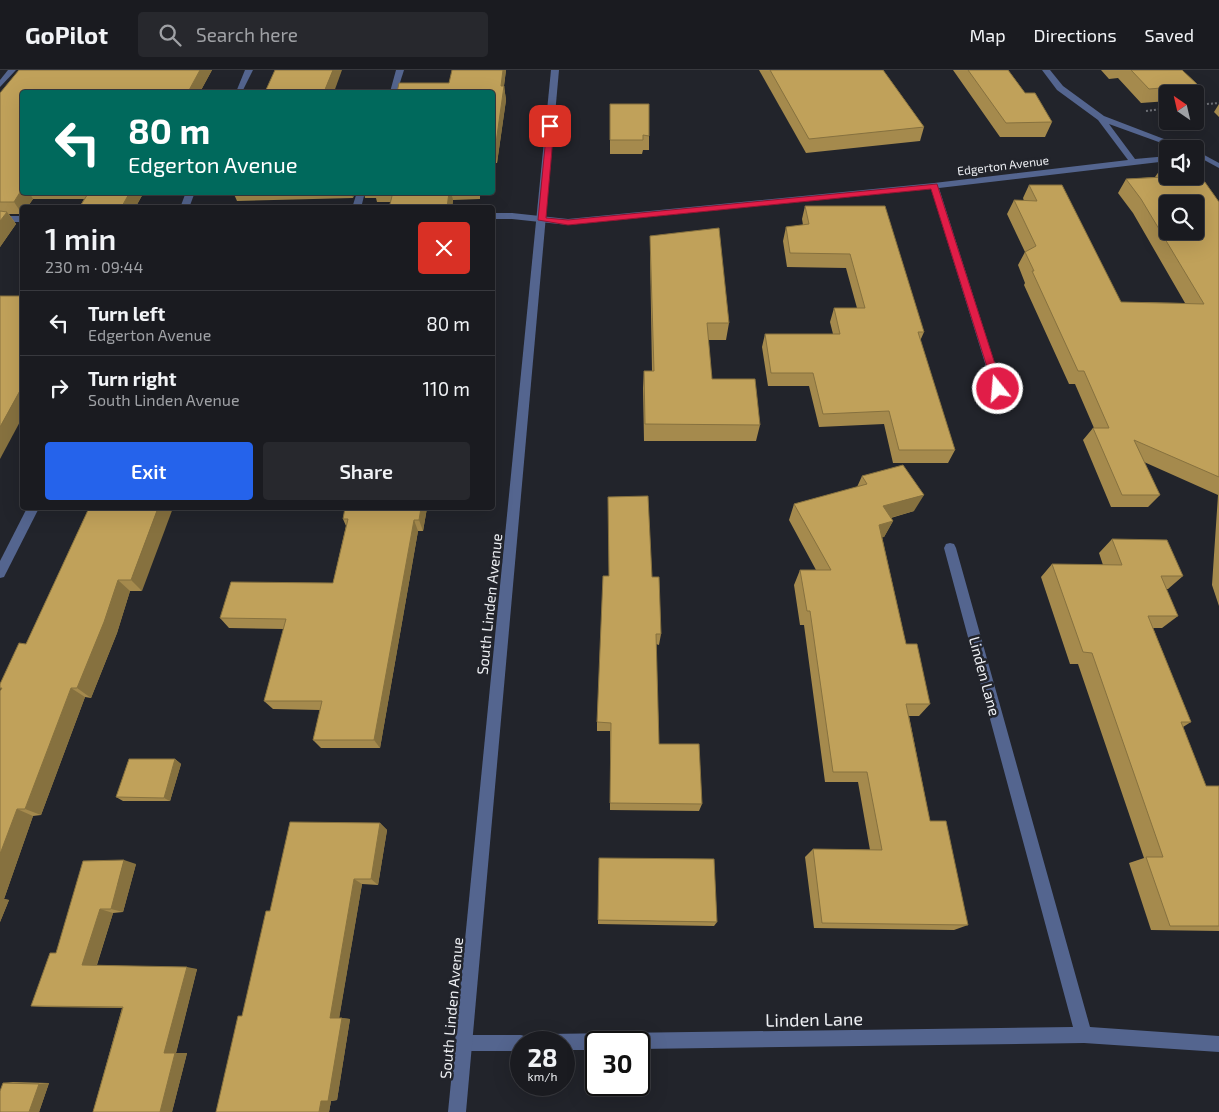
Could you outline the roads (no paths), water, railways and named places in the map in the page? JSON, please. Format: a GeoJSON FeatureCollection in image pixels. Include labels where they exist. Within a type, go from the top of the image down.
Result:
{"type":"FeatureCollection","features":[{"type":"Feature","properties":{"kind":"street"},"geometry":{"type":"LineString","coordinates":[[240,90],[249,70]]}},
{"type":"Feature","properties":{"kind":"street"},"geometry":{"type":"LineString","coordinates":[[394,90],[400,70]]}},
{"type":"Feature","properties":{"kind":"street","name":"South Linden Avenue"},"geometry":{"type":"LineString","coordinates":[[457,1112],[556,70]]}},
{"type":"Feature","properties":{"kind":"street"},"geometry":{"type":"LineString","coordinates":[[1046,70],[1060,88],[1100,118],[1133,162]]}},
{"type":"Feature","properties":{"kind":"street"},"geometry":{"type":"LineString","coordinates":[[0,85],[15,71]]}},
{"type":"Feature","properties":{"kind":"street"},"geometry":{"type":"LineString","coordinates":[[1100,118],[1161,140]]}},
{"type":"Feature","properties":{"kind":"street"},"geometry":{"type":"LineString","coordinates":[[1204,158],[1219,166]]}},
{"type":"Feature","properties":{"kind":"street","name":"Edgerton Avenue"},"geometry":{"type":"LineString","coordinates":[[495,216],[568,222],[934,186],[1159,159]]}},
{"type":"Feature","properties":{"kind":"street"},"geometry":{"type":"LineString","coordinates":[[934,186],[998,389]]}},
{"type":"Feature","properties":{"kind":"street"},"geometry":{"type":"LineString","coordinates":[[0,219],[20,219]]}},
{"type":"Feature","properties":{"kind":"street"},"geometry":{"type":"LineString","coordinates":[[0,573],[32,510]]}},
{"type":"Feature","properties":{"kind":"street","name":"Linden Lane"},"geometry":{"type":"LineString","coordinates":[[950,548],[1084,1035]]}},
{"type":"Feature","properties":{"kind":"street","name":"Linden Lane"},"geometry":{"type":"LineString","coordinates":[[575,1042],[1084,1035],[1219,1044]]}},
{"type":"Feature","properties":{"kind":"street"},"geometry":{"type":"LineString","coordinates":[[464,1043],[510,1043]]}}]}
